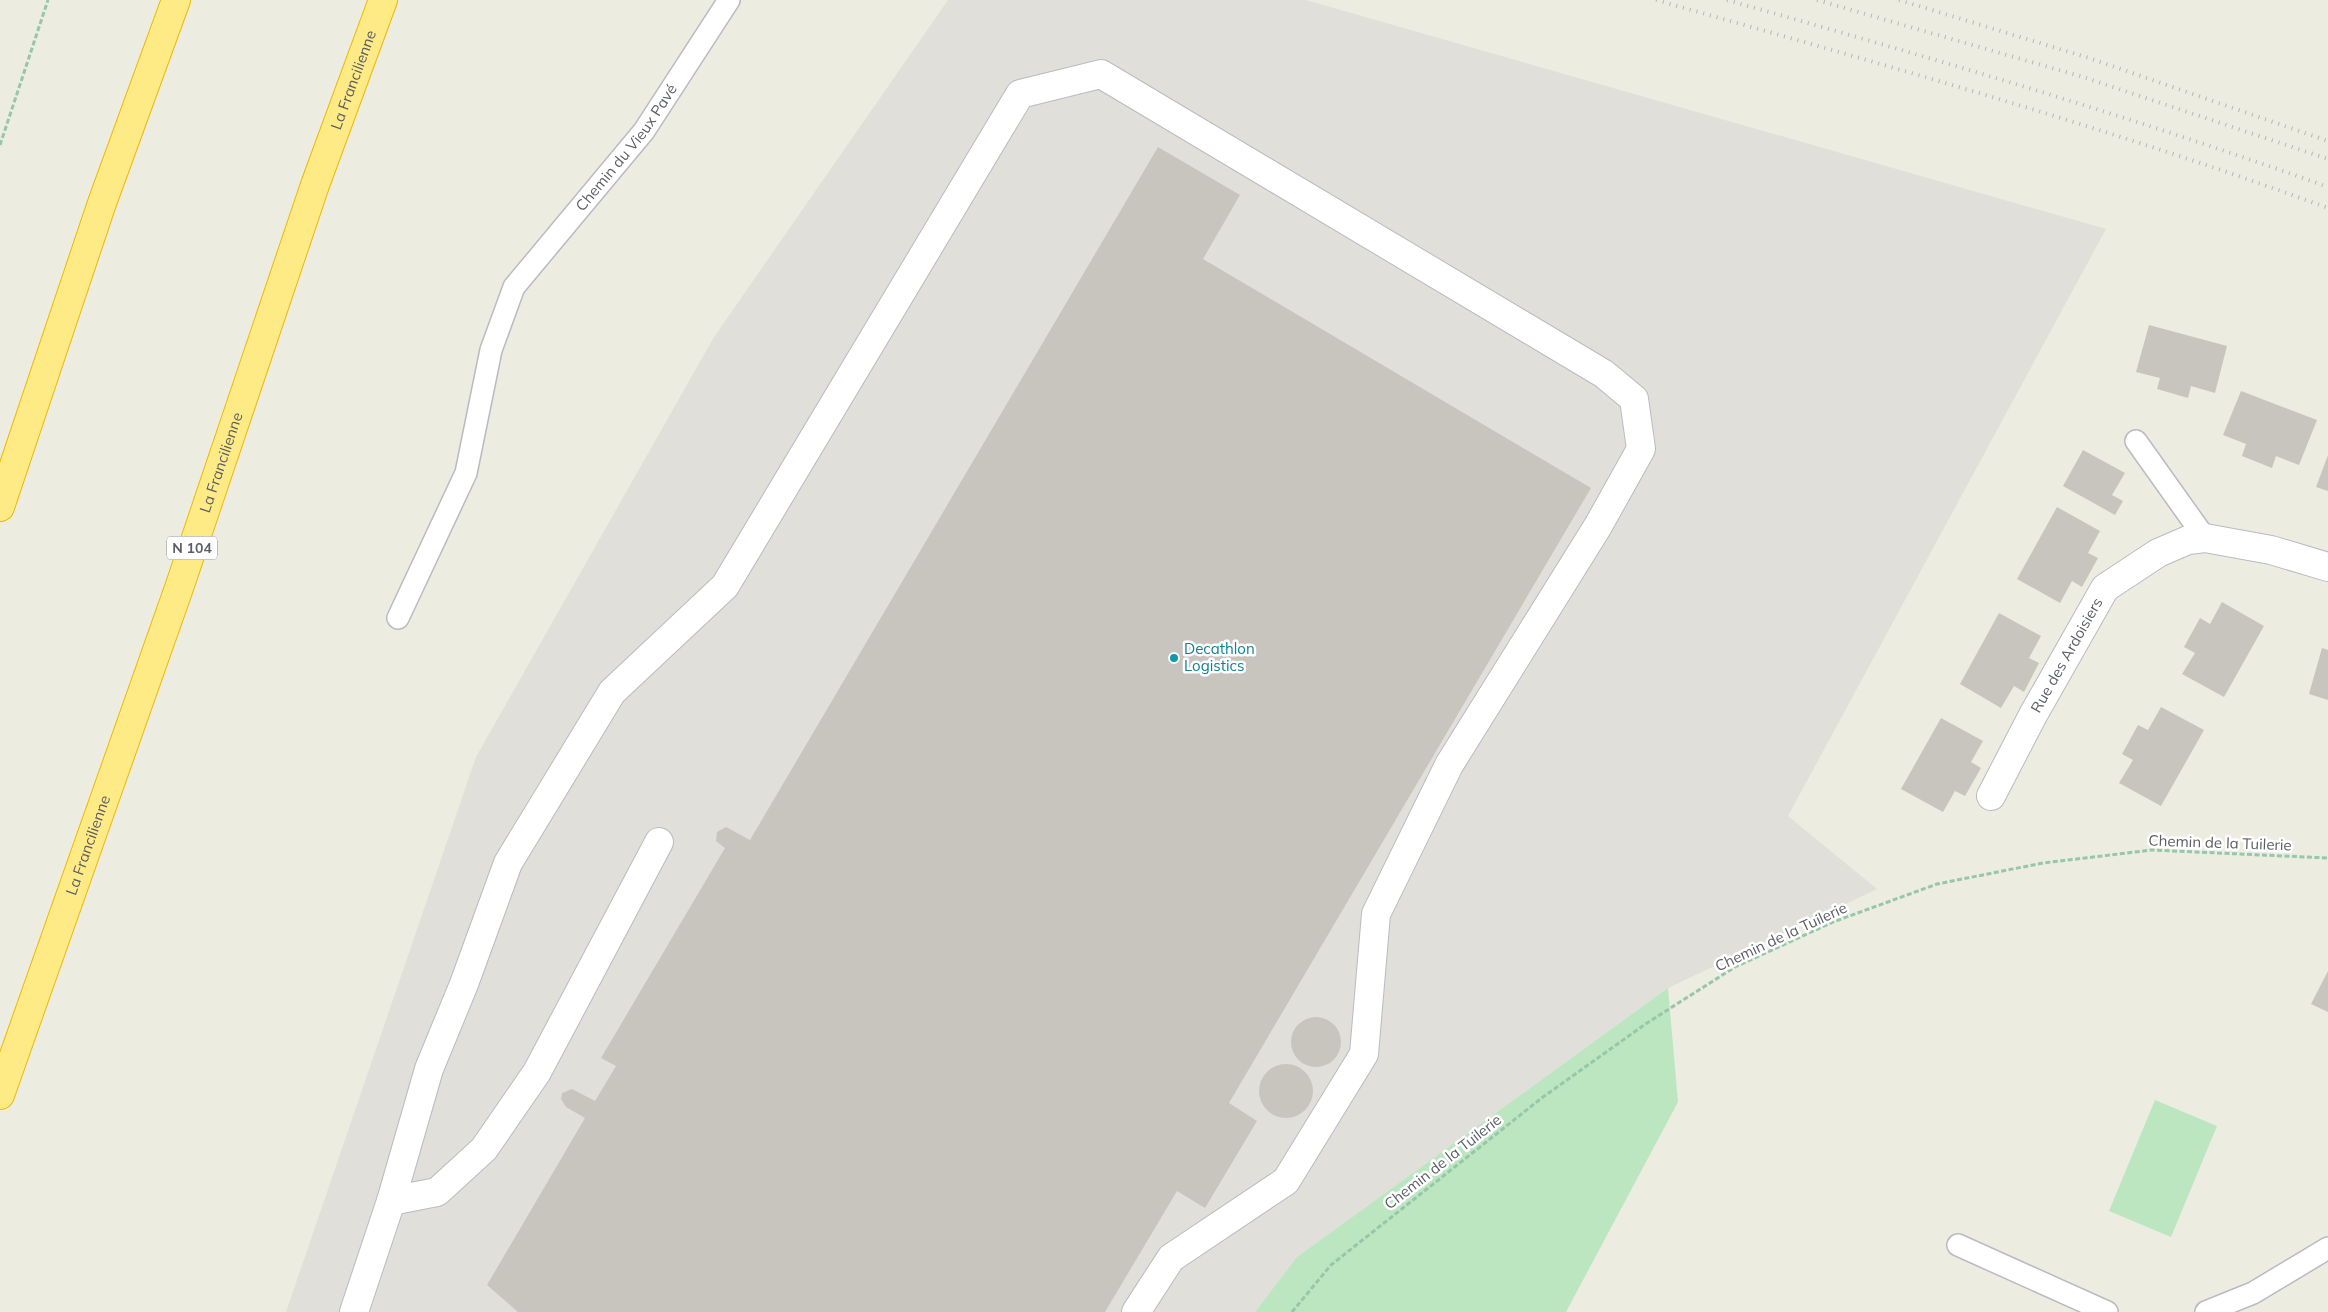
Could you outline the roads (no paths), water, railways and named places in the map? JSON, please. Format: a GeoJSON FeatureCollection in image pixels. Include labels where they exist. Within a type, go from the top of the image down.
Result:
{"type":"FeatureCollection","features":[{"type":"Feature","properties":{"kind":"highway"},"geometry":{"type":"LineString","coordinates":[[0,507],[102,203],[176,0]]}},
{"type":"Feature","properties":{"kind":"highway","name":"La Francilienne"},"geometry":{"type":"LineString","coordinates":[[0,1095],[179,588],[315,185],[383,0]]}},
{"type":"Feature","properties":{"kind":"street"},"geometry":{"type":"LineString","coordinates":[[354,1312],[391,1201],[429,1069],[464,984],[508,863],[612,692],[725,586],[1020,94],[1101,74],[1604,374],[1634,399],[1641,449],[1598,526],[1449,765],[1376,914],[1364,1054],[1286,1181],[1171,1258],[1136,1312]]}},
{"type":"Feature","properties":{"kind":"street","name":"Rue des Ardoisiers"},"geometry":{"type":"LineString","coordinates":[[1991,796],[2033,715],[2105,588],[2158,553],[2188,540],[2205,538],[2271,550],[2328,567]]}},
{"type":"Feature","properties":{"kind":"street"},"geometry":{"type":"LineString","coordinates":[[391,1201],[437,1192],[484,1149],[536,1072],[659,842]]}},
{"type":"Feature","properties":{"kind":"lane","name":"Chemin du Vieux Pavé"},"geometry":{"type":"LineString","coordinates":[[398,618],[466,473],[491,350],[514,287],[644,131],[729,0]]}},
{"type":"Feature","properties":{"kind":"lane"},"geometry":{"type":"LineString","coordinates":[[2136,441],[2205,538]]}},
{"type":"Feature","properties":{"kind":"lane"},"geometry":{"type":"LineString","coordinates":[[1958,1245],[2108,1312]]}},
{"type":"Feature","properties":{"kind":"lane"},"geometry":{"type":"LineString","coordinates":[[2206,1312],[2253,1293],[2328,1248]]}},
{"type":"Feature","properties":{"kind":"railway"},"geometry":{"type":"LineString","coordinates":[[1656,0],[2078,123],[2245,178],[2328,208]]}},
{"type":"Feature","properties":{"kind":"railway"},"geometry":{"type":"LineString","coordinates":[[1727,0],[2029,88],[2179,136],[2328,187]]}},
{"type":"Feature","properties":{"kind":"railway"},"geometry":{"type":"LineString","coordinates":[[1817,0],[2083,77],[2328,159]]}},
{"type":"Feature","properties":{"kind":"railway"},"geometry":{"type":"LineString","coordinates":[[1899,0],[2089,58],[2328,141]]}},
{"type":"Feature","properties":{"kind":"place","name":"Decathlon Logistics"},"geometry":{"type":"Point","coordinates":[1174,658]}}]}
